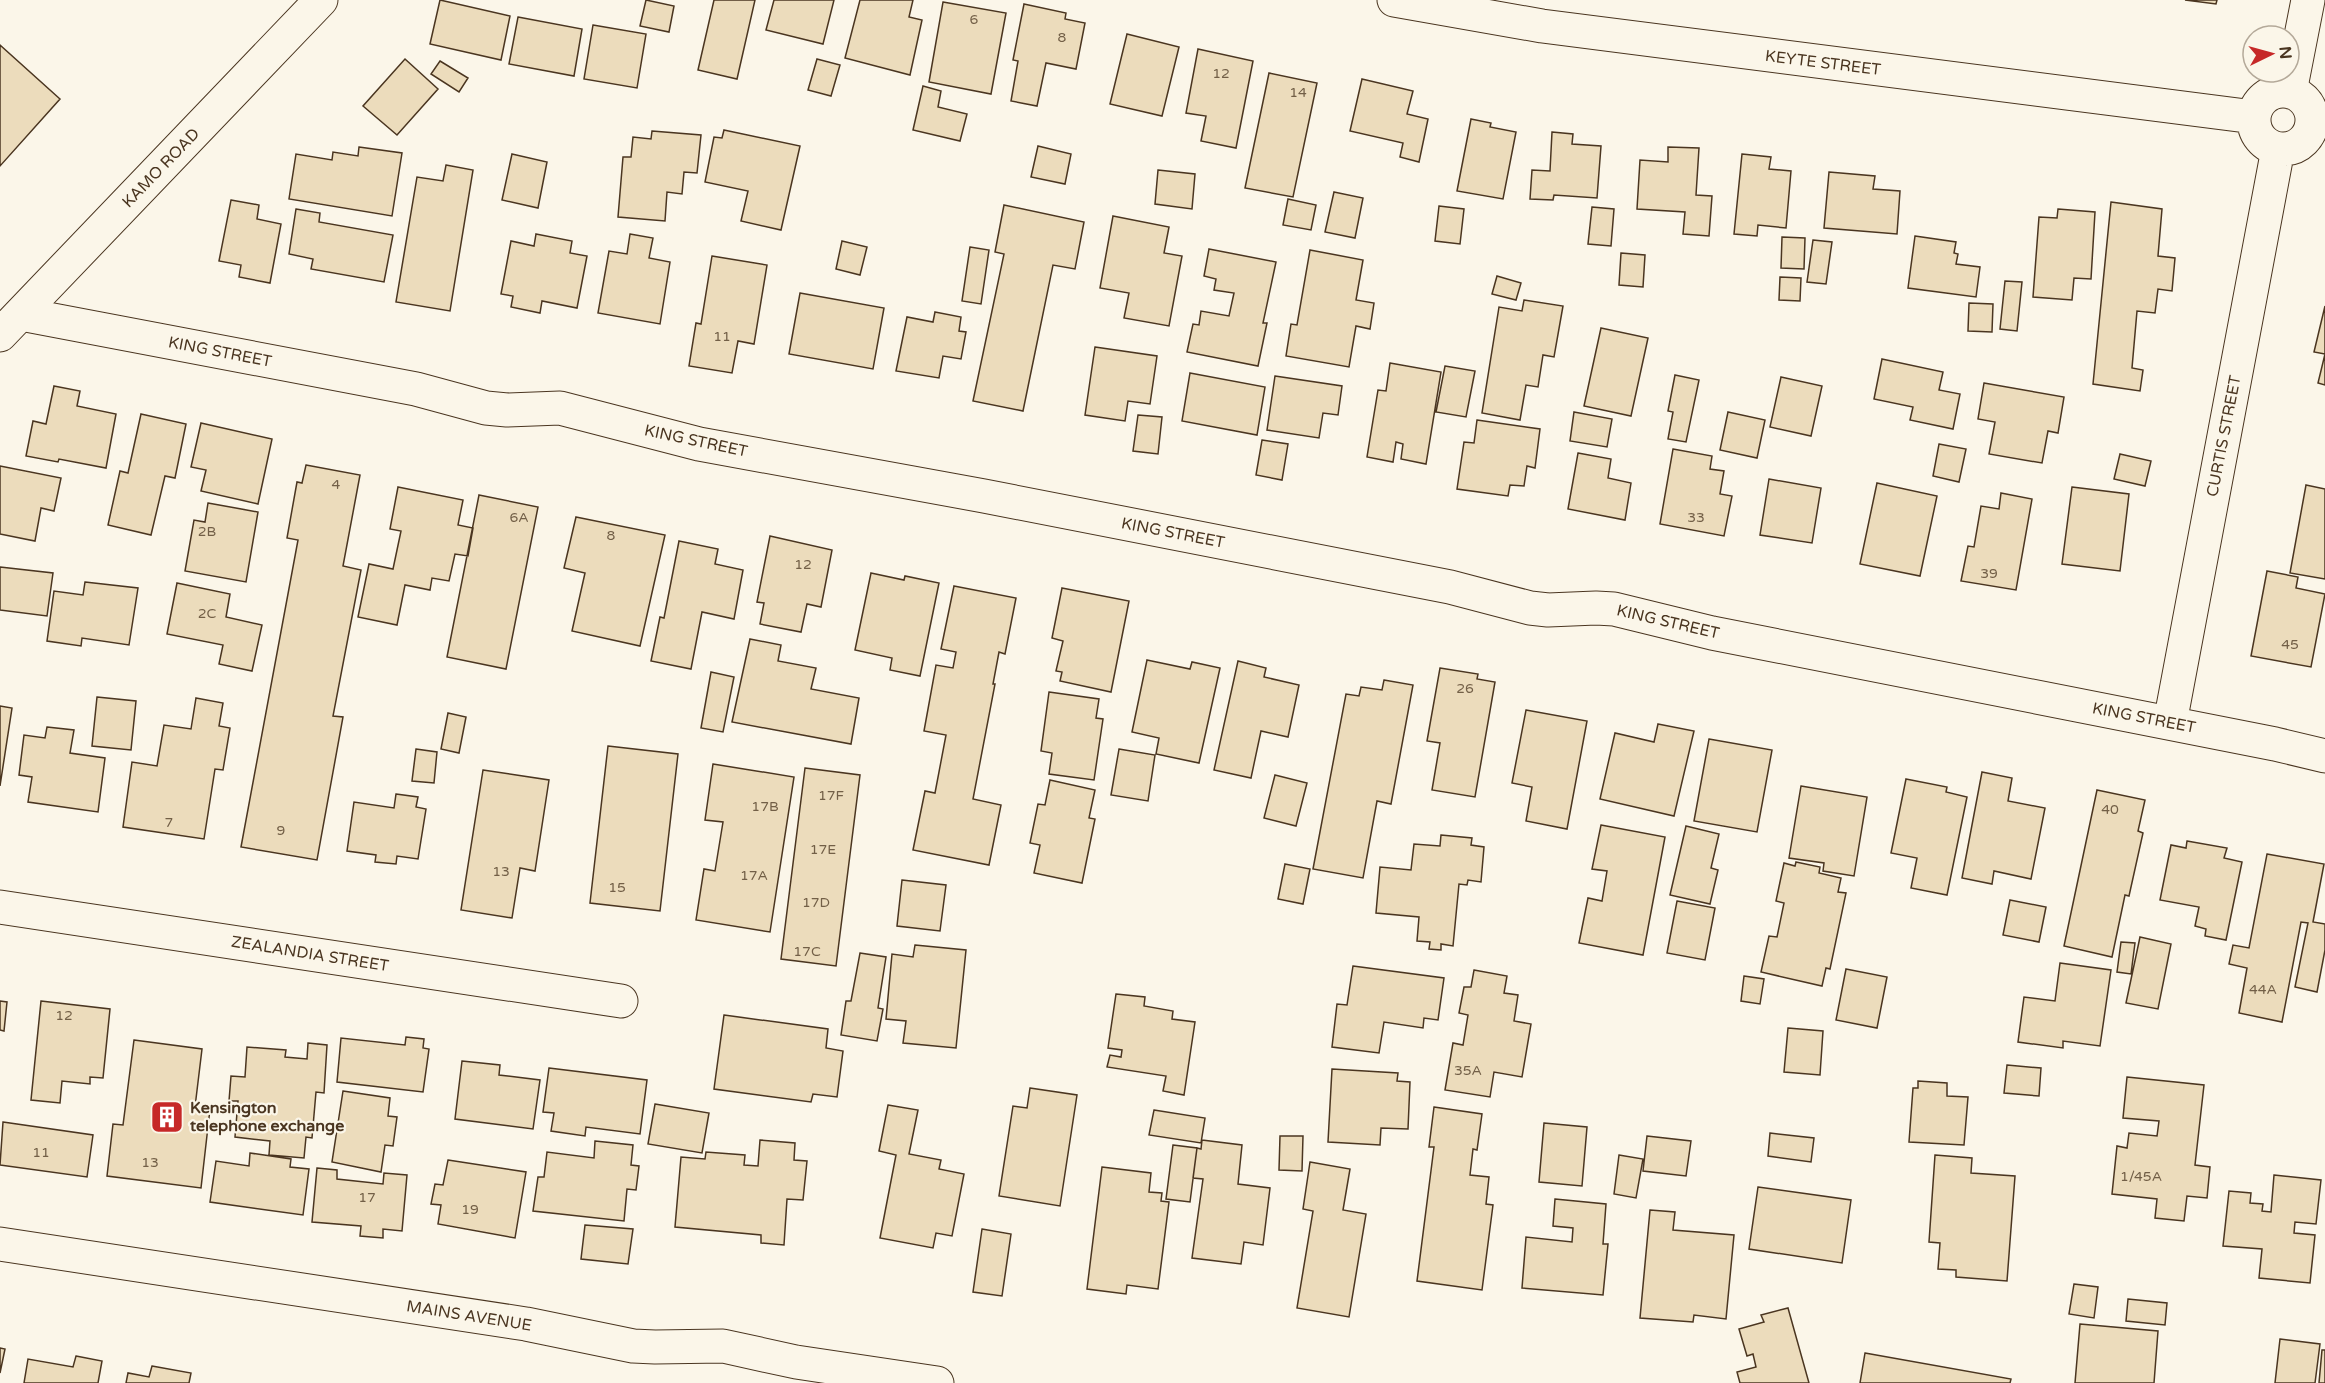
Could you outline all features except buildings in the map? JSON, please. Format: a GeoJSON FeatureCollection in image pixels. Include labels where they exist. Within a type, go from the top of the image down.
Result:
{"type":"FeatureCollection","features":[{"type":"Feature","properties":{"kind":"street","name":"KAMO ROAD"},"geometry":{"type":"LineString","coordinates":[[10,325],[321,0]]}},
{"type":"Feature","properties":{"kind":"street","name":"KEYTE STREET"},"geometry":{"type":"LineString","coordinates":[[1394,0],[1542,26],[2253,117]]}},
{"type":"Feature","properties":{"kind":"street"},"geometry":{"type":"LineString","coordinates":[[2290,92],[2308,0]]}},
{"type":"Feature","properties":{"kind":"street"},"geometry":{"type":"LineString","coordinates":[[2290,92],[2306,102],[2319,121],[2298,146],[2278,149],[2268,146],[2259,138],[2254,128],[2253,117],[2262,99],[2270,94],[2290,92]]}},
{"type":"Feature","properties":{"kind":"street","name":"CURTIS STREET"},"geometry":{"type":"LineString","coordinates":[[2170,723],[2278,149]]}},
{"type":"Feature","properties":{"kind":"street","name":"KING STREET"},"geometry":{"type":"LineString","coordinates":[[10,325],[416,389],[486,408],[507,410],[560,408],[699,444],[962,492],[1450,587],[1530,608],[1614,609],[1712,633],[2275,744],[2325,756]]}},
{"type":"Feature","properties":{"kind":"street","name":"ZEALANDIA STREET"},"geometry":{"type":"LineString","coordinates":[[0,907],[621,1001]]}},
{"type":"Feature","properties":{"kind":"street","name":"MAINS AVENUE"},"geometry":{"type":"LineString","coordinates":[[0,1244],[526,1324],[633,1346],[723,1346],[796,1362],[937,1383]]}},
{"type":"Feature","properties":{"kind":"place","name":"Kensington telephone exchange"},"geometry":{"type":"Point","coordinates":[167,1117]}}]}
